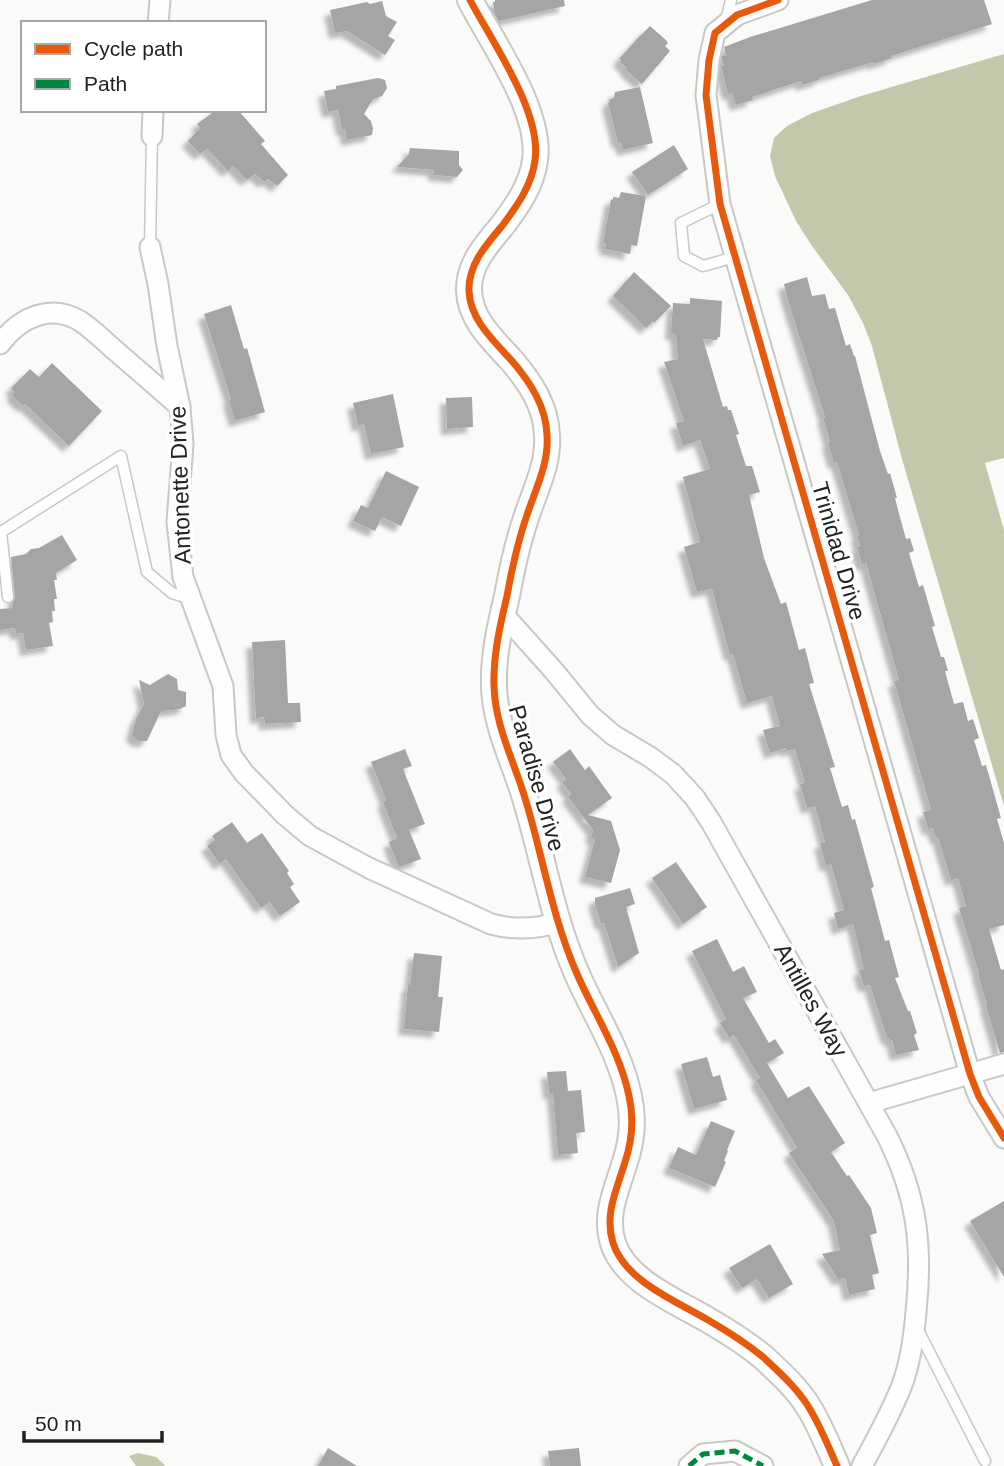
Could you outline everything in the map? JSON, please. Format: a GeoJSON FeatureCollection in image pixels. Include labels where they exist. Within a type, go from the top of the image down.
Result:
{"type":"FeatureCollection","features":[{"type":"Feature","properties":{"kind":"street"},"geometry":{"type":"LineString","coordinates":[[158,21],[160,0]]}},
{"type":"Feature","properties":{"kind":"street","name":"Paradise Drive"},"geometry":{"type":"LineString","coordinates":[[470,0],[527,108],[536,139],[530,181],[515,208],[480,255],[471,272],[470,300],[487,333],[532,387],[547,426],[544,467],[518,545],[503,614],[494,677],[497,716],[526,799],[558,922],[577,974],[619,1061],[630,1098],[630,1146],[609,1217],[611,1239],[628,1269],[637,1277],[728,1332],[753,1349],[783,1376],[809,1407],[837,1466]]}},
{"type":"Feature","properties":{"kind":"street"},"geometry":{"type":"LineString","coordinates":[[725,24],[737,15],[778,0]]}},
{"type":"Feature","properties":{"kind":"street","name":"Trinidad Drive"},"geometry":{"type":"LineString","coordinates":[[725,24],[715,33],[706,95],[720,204],[970,1074],[979,1097],[1004,1138]]}},
{"type":"Feature","properties":{"kind":"street"},"geometry":{"type":"LineString","coordinates":[[152,136],[153,112]]}},
{"type":"Feature","properties":{"kind":"street","name":"Antonette Drive"},"geometry":{"type":"LineString","coordinates":[[150,247],[180,407],[183,444],[177,522],[183,577],[223,686],[226,735],[231,755],[244,773],[285,816],[310,836],[349,858],[480,920],[503,927],[526,929],[558,922]]}},
{"type":"Feature","properties":{"kind":"street"},"geometry":{"type":"LineString","coordinates":[[0,344],[20,323],[31,317],[52,313],[73,317],[180,407]]}},
{"type":"Feature","properties":{"kind":"street","name":"Antilles Way"},"geometry":{"type":"LineString","coordinates":[[503,614],[600,726],[662,765],[695,797],[869,1103],[902,1169],[914,1210],[919,1259],[915,1324],[902,1384],[862,1466]]}},
{"type":"Feature","properties":{"kind":"street"},"geometry":{"type":"LineString","coordinates":[[869,1103],[1004,1064]]}},
{"type":"Feature","properties":{"kind":"street"},"geometry":{"type":"LineString","coordinates":[[689,1466],[703,1454],[735,1451],[763,1466]]}},
{"type":"Feature","properties":{"kind":"lane"},"geometry":{"type":"LineString","coordinates":[[725,24],[731,0]]}},
{"type":"Feature","properties":{"kind":"lane"},"geometry":{"type":"LineString","coordinates":[[150,247],[152,136]]}},
{"type":"Feature","properties":{"kind":"lane"},"geometry":{"type":"LineString","coordinates":[[720,204],[681,223],[684,256],[703,265],[735,257]]}},
{"type":"Feature","properties":{"kind":"lane"},"geometry":{"type":"LineString","coordinates":[[8,597],[1,532],[121,456],[147,572],[172,593],[191,599]]}},
{"type":"Feature","properties":{"kind":"lane"},"geometry":{"type":"LineString","coordinates":[[915,1324],[985,1461]]}},
{"type":"Feature","properties":{"kind":"shaded area"},"geometry":{"type":"Polygon","coordinates":[[[1004,54],[1004,458],[985,463],[1004,530],[1004,806],[902,459],[872,346],[848,295],[796,221],[775,176],[770,156],[774,138],[787,126],[812,113],[1004,54]]]}},
{"type":"Feature","properties":{"kind":"shaded area"},"geometry":{"type":"Polygon","coordinates":[[[138,1453],[156,1457],[165,1465],[136,1466],[129,1456],[138,1453]]]}},
{"type":"Feature","properties":{"kind":"building"},"geometry":{"type":"Polygon","coordinates":[[[495,0],[564,0],[565,6],[499,21],[495,15],[495,0]]]}},
{"type":"Feature","properties":{"kind":"building"},"geometry":{"type":"Polygon","coordinates":[[[872,0],[984,0],[992,24],[891,56],[892,58],[874,64],[873,62],[802,85],[801,81],[736,105],[732,93],[728,94],[721,66],[724,65],[722,56],[726,55],[724,47],[872,0]]]}},
{"type":"Feature","properties":{"kind":"building"},"geometry":{"type":"Polygon","coordinates":[[[382,1],[386,16],[397,22],[388,36],[395,40],[385,55],[347,31],[335,33],[330,10],[382,1]]]}},
{"type":"Feature","properties":{"kind":"building"},"geometry":{"type":"Polygon","coordinates":[[[650,26],[666,40],[668,43],[665,46],[670,51],[642,84],[626,70],[619,59],[650,26]]]}},
{"type":"Feature","properties":{"kind":"building"},"geometry":{"type":"Polygon","coordinates":[[[378,78],[385,80],[387,88],[382,96],[373,99],[364,114],[371,121],[372,135],[347,140],[338,110],[328,112],[324,91],[378,78]]]}},
{"type":"Feature","properties":{"kind":"building"},"geometry":{"type":"Polygon","coordinates":[[[640,87],[653,143],[623,150],[621,142],[618,143],[608,103],[614,98],[615,92],[640,87]]]}},
{"type":"Feature","properties":{"kind":"building"},"geometry":{"type":"Polygon","coordinates":[[[213,112],[240,112],[265,141],[261,144],[288,175],[277,186],[268,179],[264,182],[255,174],[247,180],[233,166],[228,171],[207,149],[200,154],[188,141],[200,128],[197,124],[213,112]]]}},
{"type":"Feature","properties":{"kind":"building"},"geometry":{"type":"Polygon","coordinates":[[[674,145],[688,169],[648,195],[632,172],[674,145]]]}},
{"type":"Feature","properties":{"kind":"building"},"geometry":{"type":"Polygon","coordinates":[[[410,148],[459,151],[459,165],[463,170],[457,177],[434,175],[434,170],[397,167],[409,154],[410,148]]]}},
{"type":"Feature","properties":{"kind":"building"},"geometry":{"type":"Polygon","coordinates":[[[621,192],[646,196],[637,246],[631,245],[630,254],[605,249],[606,244],[603,243],[611,199],[619,198],[621,192]]]}},
{"type":"Feature","properties":{"kind":"building"},"geometry":{"type":"Polygon","coordinates":[[[634,272],[671,306],[646,328],[613,296],[634,272]]]}},
{"type":"Feature","properties":{"kind":"building"},"geometry":{"type":"Polygon","coordinates":[[[807,277],[812,296],[825,294],[829,309],[835,308],[846,346],[850,344],[855,356],[880,451],[897,498],[906,539],[910,538],[914,551],[909,553],[919,587],[923,585],[935,626],[932,627],[948,671],[945,671],[954,704],[963,702],[968,721],[973,719],[979,738],[974,740],[982,766],[986,765],[1001,818],[997,819],[1004,843],[1004,925],[989,929],[1001,970],[1004,969],[1004,1052],[1000,1053],[959,908],[966,906],[958,878],[951,880],[938,837],[936,838],[933,828],[928,829],[923,812],[931,810],[894,681],[899,680],[866,563],[862,565],[857,547],[860,546],[859,535],[837,462],[834,463],[825,417],[789,304],[784,284],[807,277]]]}},
{"type":"Feature","properties":{"kind":"building"},"geometry":{"type":"Polygon","coordinates":[[[690,298],[722,301],[720,337],[717,340],[703,339],[723,407],[727,406],[728,410],[731,410],[746,466],[752,466],[760,492],[749,495],[764,558],[781,604],[786,602],[799,650],[805,648],[814,683],[809,684],[835,767],[830,768],[842,807],[848,805],[852,820],[855,819],[874,887],[871,888],[885,941],[889,940],[899,977],[895,978],[910,1011],[919,1050],[896,1055],[892,1040],[887,1038],[870,985],[864,986],[859,970],[864,969],[853,924],[838,929],[834,913],[844,910],[831,864],[826,866],[820,843],[825,842],[815,806],[807,808],[800,784],[805,783],[795,749],[786,751],[786,748],[770,753],[763,730],[780,726],[772,696],[747,703],[733,654],[730,655],[712,589],[697,592],[684,547],[700,542],[683,477],[710,469],[700,440],[683,446],[676,423],[684,421],[664,362],[678,359],[676,335],[671,333],[673,303],[690,304],[690,298]]]}},
{"type":"Feature","properties":{"kind":"building"},"geometry":{"type":"Polygon","coordinates":[[[231,305],[244,349],[247,348],[265,412],[235,421],[229,400],[231,399],[204,314],[231,305]]]}},
{"type":"Feature","properties":{"kind":"building"},"geometry":{"type":"Polygon","coordinates":[[[52,363],[102,411],[69,446],[12,395],[15,392],[11,388],[30,369],[39,377],[52,363]]]}},
{"type":"Feature","properties":{"kind":"building"},"geometry":{"type":"Polygon","coordinates":[[[393,394],[404,447],[371,454],[364,424],[358,426],[353,403],[393,394]]]}},
{"type":"Feature","properties":{"kind":"building"},"geometry":{"type":"Polygon","coordinates":[[[472,397],[473,427],[447,429],[446,398],[472,397]]]}},
{"type":"Feature","properties":{"kind":"building"},"geometry":{"type":"Polygon","coordinates":[[[386,471],[419,487],[401,526],[382,517],[375,531],[353,521],[361,505],[368,508],[386,471]]]}},
{"type":"Feature","properties":{"kind":"building"},"geometry":{"type":"Polygon","coordinates":[[[62,535],[77,560],[56,573],[57,580],[54,580],[57,599],[54,599],[53,622],[49,623],[53,646],[26,650],[23,633],[16,634],[15,628],[0,630],[0,609],[13,608],[15,597],[11,557],[26,554],[62,535]]]}},
{"type":"Feature","properties":{"kind":"building"},"geometry":{"type":"Polygon","coordinates":[[[285,640],[288,703],[300,703],[301,722],[265,724],[264,717],[256,718],[252,642],[285,640]]]}},
{"type":"Feature","properties":{"kind":"building"},"geometry":{"type":"Polygon","coordinates":[[[168,674],[177,679],[178,690],[186,692],[186,706],[161,711],[147,741],[138,741],[132,735],[144,704],[139,680],[150,685],[168,674]]]}},
{"type":"Feature","properties":{"kind":"building"},"geometry":{"type":"Polygon","coordinates":[[[405,749],[412,766],[403,769],[425,824],[409,830],[421,859],[399,867],[389,842],[397,838],[371,762],[405,749]]]}},
{"type":"Feature","properties":{"kind":"building"},"geometry":{"type":"Polygon","coordinates":[[[570,749],[585,770],[589,766],[612,798],[588,815],[611,821],[620,850],[611,883],[585,877],[595,839],[591,838],[593,830],[568,797],[571,794],[562,782],[566,779],[553,762],[570,749]]]}},
{"type":"Feature","properties":{"kind":"building"},"geometry":{"type":"Polygon","coordinates":[[[232,822],[247,843],[262,833],[289,871],[287,873],[294,884],[290,887],[300,902],[280,916],[270,902],[261,908],[226,859],[220,864],[207,846],[215,840],[212,836],[232,822]]]}},
{"type":"Feature","properties":{"kind":"building"},"geometry":{"type":"Polygon","coordinates":[[[676,862],[707,907],[683,924],[652,878],[676,862]]]}},
{"type":"Feature","properties":{"kind":"building"},"geometry":{"type":"Polygon","coordinates":[[[630,888],[635,904],[626,907],[639,953],[618,967],[604,923],[601,924],[595,898],[630,888]]]}},
{"type":"Feature","properties":{"kind":"building"},"geometry":{"type":"Polygon","coordinates":[[[717,939],[733,972],[744,966],[757,992],[743,998],[769,1043],[775,1039],[784,1053],[767,1063],[788,1098],[809,1086],[845,1143],[831,1152],[871,1208],[877,1233],[870,1235],[879,1273],[872,1275],[875,1289],[849,1295],[845,1278],[838,1279],[822,1254],[840,1250],[834,1221],[789,1153],[797,1148],[756,1080],[760,1078],[734,1035],[729,1038],[720,1023],[726,1019],[692,951],[717,939]]]}},
{"type":"Feature","properties":{"kind":"building"},"geometry":{"type":"Polygon","coordinates":[[[414,953],[442,956],[438,997],[443,997],[439,1032],[404,1029],[414,953]]]}},
{"type":"Feature","properties":{"kind":"building"},"geometry":{"type":"Polygon","coordinates":[[[707,1057],[713,1077],[720,1075],[727,1100],[694,1109],[681,1064],[707,1057]]]}},
{"type":"Feature","properties":{"kind":"building"},"geometry":{"type":"Polygon","coordinates":[[[566,1071],[568,1091],[581,1090],[585,1132],[576,1133],[578,1153],[558,1155],[553,1093],[549,1093],[547,1072],[566,1071]]]}},
{"type":"Feature","properties":{"kind":"building"},"geometry":{"type":"Polygon","coordinates":[[[711,1121],[735,1131],[715,1187],[669,1168],[678,1147],[696,1155],[711,1121]]]}},
{"type":"Feature","properties":{"kind":"building"},"geometry":{"type":"Polygon","coordinates":[[[1004,1201],[1004,1277],[970,1221],[1004,1201]]]}},
{"type":"Feature","properties":{"kind":"building"},"geometry":{"type":"Polygon","coordinates":[[[770,1244],[793,1284],[769,1298],[757,1279],[742,1288],[729,1268],[770,1244]]]}},
{"type":"Feature","properties":{"kind":"building"},"geometry":{"type":"Polygon","coordinates":[[[328,1448],[357,1466],[318,1466],[328,1448]]]}},
{"type":"Feature","properties":{"kind":"building"},"geometry":{"type":"Polygon","coordinates":[[[579,1448],[581,1466],[550,1466],[548,1451],[579,1448]]]}},
{"type":"Feature","properties":{"kind":"marked path"},"geometry":{"type":"LineString","coordinates":[[689,1466],[703,1454],[735,1451],[763,1466]]}},
{"type":"Feature","properties":{"kind":"cycle path"},"geometry":{"type":"LineString","coordinates":[[470,0],[523,99],[535,141],[535,160],[527,187],[513,211],[484,248],[471,273],[470,302],[478,321],[531,386],[544,414],[547,435],[544,465],[518,545],[500,629],[495,663],[495,701],[568,952],[613,1049],[629,1096],[631,1138],[611,1212],[613,1243],[619,1256],[640,1279],[736,1337],[781,1374],[808,1406],[837,1466]]}},
{"type":"Feature","properties":{"kind":"cycle path"},"geometry":{"type":"LineString","coordinates":[[778,0],[737,15],[715,33],[706,95],[720,204],[970,1074],[979,1097],[1004,1138]]}}]}
